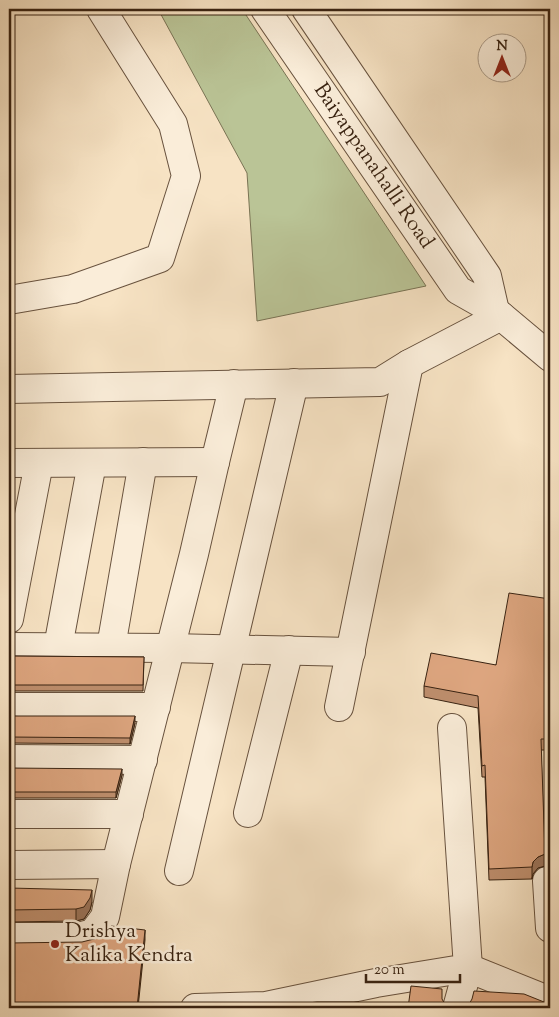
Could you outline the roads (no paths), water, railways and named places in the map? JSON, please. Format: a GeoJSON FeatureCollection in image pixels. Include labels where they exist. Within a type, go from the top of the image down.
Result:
{"type":"FeatureCollection","features":[{"type":"Feature","properties":{"kind":"street"},"geometry":{"type":"LineString","coordinates":[[9,300],[73,289],[160,258],[186,176],[173,124],[101,9]]}},
{"type":"Feature","properties":{"kind":"street","name":"Baiyappanahalli Road"},"geometry":{"type":"LineString","coordinates":[[265,9],[458,290],[498,313],[550,357]]}},
{"type":"Feature","properties":{"kind":"street","name":"Baiyappanahalli Road"},"geometry":{"type":"LineString","coordinates":[[306,9],[487,276],[498,313]]}},
{"type":"Feature","properties":{"kind":"street"},"geometry":{"type":"LineString","coordinates":[[9,388],[380,382],[498,313]]}},
{"type":"Feature","properties":{"kind":"street"},"geometry":{"type":"LineString","coordinates":[[339,707],[409,364]]}},
{"type":"Feature","properties":{"kind":"street"},"geometry":{"type":"LineString","coordinates":[[179,871],[294,383]]}},
{"type":"Feature","properties":{"kind":"street"},"geometry":{"type":"LineString","coordinates":[[9,937],[78,937],[93,933],[105,917],[116,864],[194,554],[234,384]]}},
{"type":"Feature","properties":{"kind":"street"},"geometry":{"type":"LineString","coordinates":[[110,648],[143,462]]}},
{"type":"Feature","properties":{"kind":"street"},"geometry":{"type":"LineString","coordinates":[[9,464],[215,462]]}},
{"type":"Feature","properties":{"kind":"street"},"geometry":{"type":"LineString","coordinates":[[9,619],[38,463]]}},
{"type":"Feature","properties":{"kind":"street"},"geometry":{"type":"LineString","coordinates":[[58,647],[92,463]]}},
{"type":"Feature","properties":{"kind":"street"},"geometry":{"type":"LineString","coordinates":[[9,647],[351,652]]}},
{"type":"Feature","properties":{"kind":"street"},"geometry":{"type":"LineString","coordinates":[[248,813],[289,650]]}},
{"type":"Feature","properties":{"kind":"street"},"geometry":{"type":"LineString","coordinates":[[9,707],[156,707]]}},
{"type":"Feature","properties":{"kind":"street"},"geometry":{"type":"LineString","coordinates":[[452,728],[468,968],[457,1008]]}},
{"type":"Feature","properties":{"kind":"street"},"geometry":{"type":"LineString","coordinates":[[9,759],[143,760]]}},
{"type":"Feature","properties":{"kind":"street"},"geometry":{"type":"LineString","coordinates":[[9,814],[129,814]]}},
{"type":"Feature","properties":{"kind":"street"},"geometry":{"type":"LineString","coordinates":[[9,865],[116,864]]}},
{"type":"Feature","properties":{"kind":"street"},"geometry":{"type":"LineString","coordinates":[[548,881],[550,928]]}},
{"type":"Feature","properties":{"kind":"street"},"geometry":{"type":"LineString","coordinates":[[209,1008],[266,1006],[376,983],[468,968],[550,1001]]}},
{"type":"Feature","properties":{"kind":"place","name":"Drishya Kalika Kendra"},"geometry":{"type":"Point","coordinates":[55,944]}}]}
